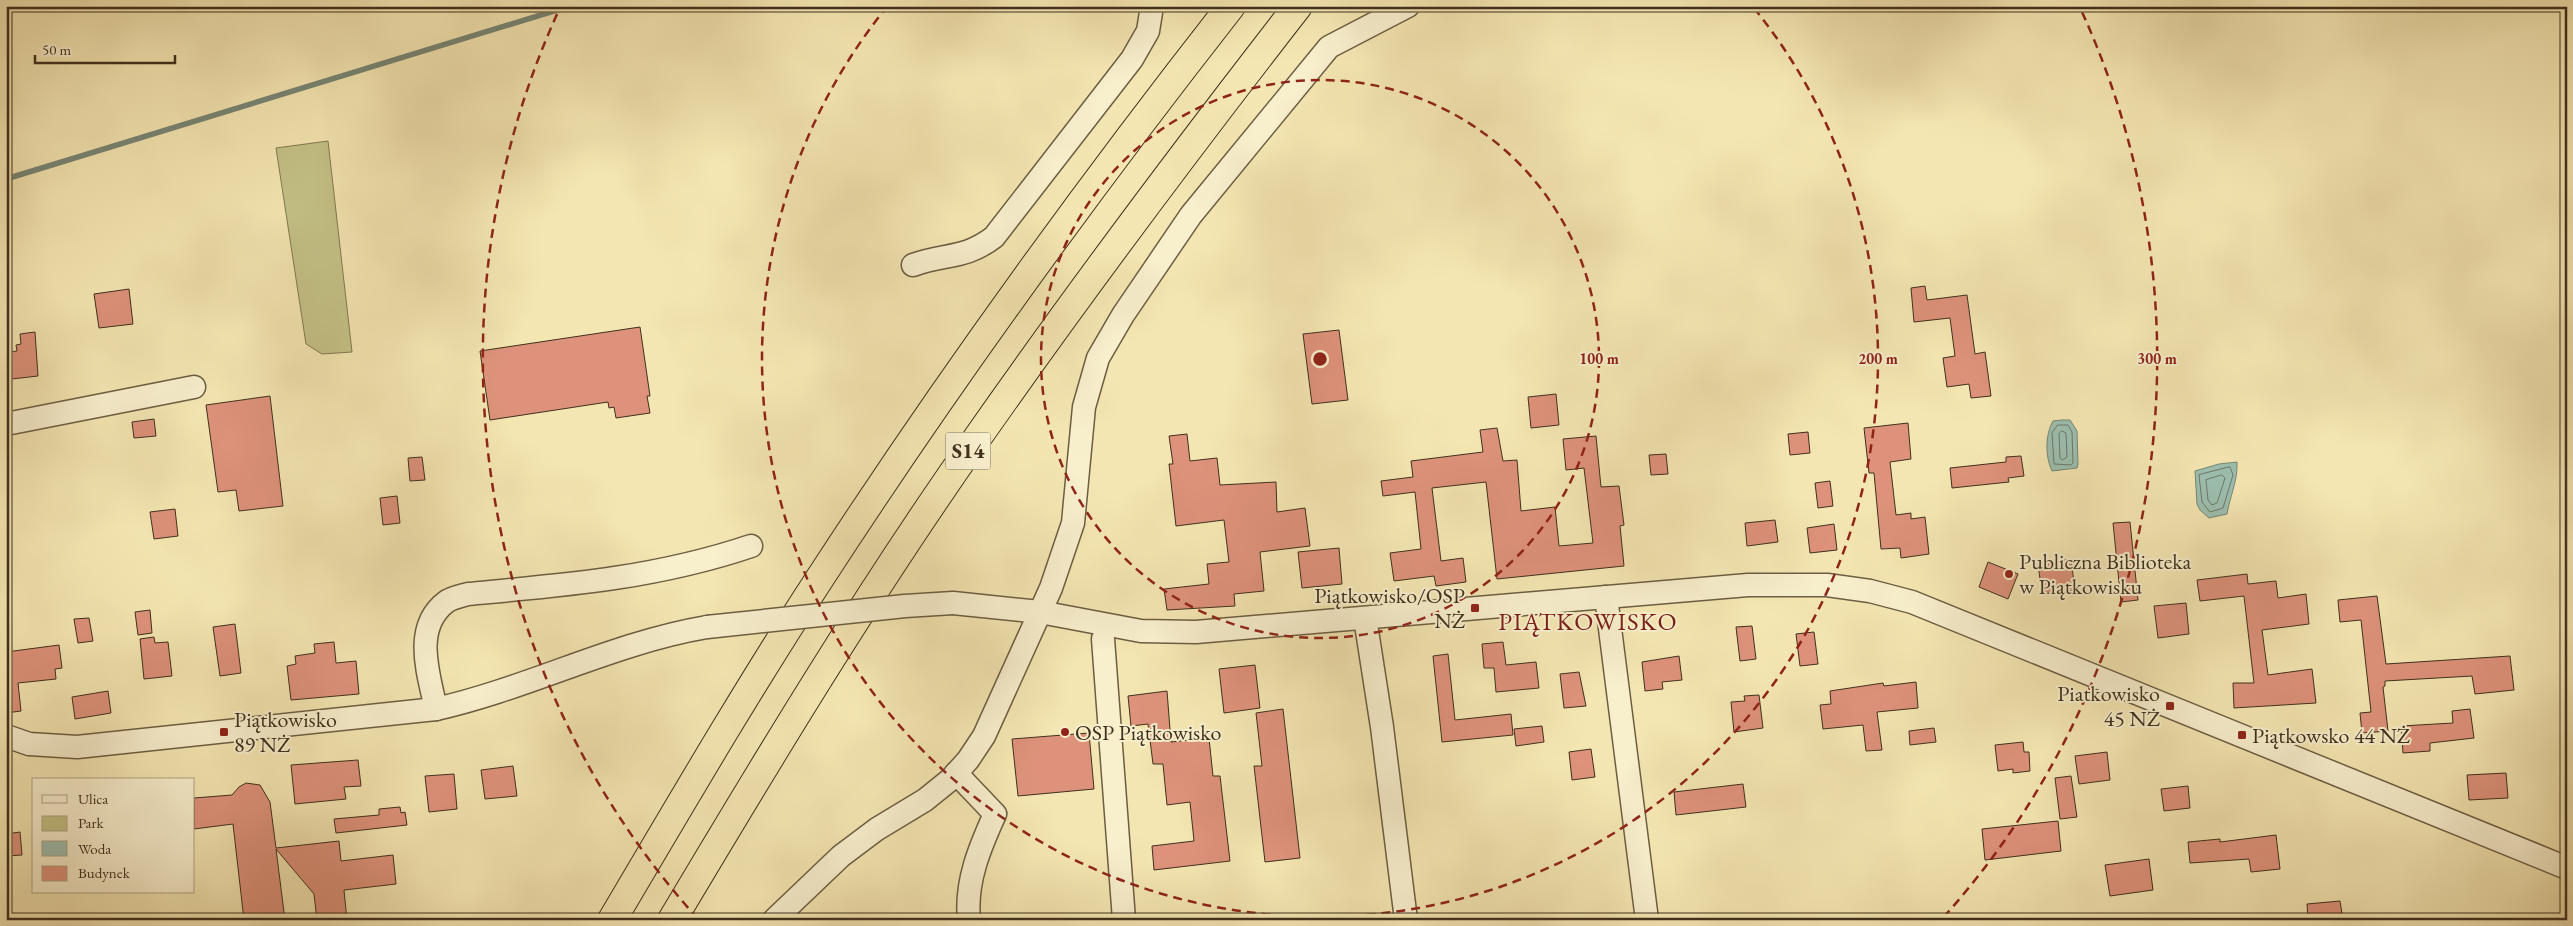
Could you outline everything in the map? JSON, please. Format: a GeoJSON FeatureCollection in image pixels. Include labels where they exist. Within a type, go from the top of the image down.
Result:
{"type":"FeatureCollection","features":[{"type":"Feature","properties":{"kind":"highway","name":"S14"},"geometry":{"type":"LineString","coordinates":[[612,920],[718,740],[804,603],[924,422],[1142,120],[1231,6]]}},
{"type":"Feature","properties":{"kind":"highway","name":"S14"},"geometry":{"type":"LineString","coordinates":[[672,920],[775,748],[862,611],[971,446],[1179,160],[1298,6]]}},
{"type":"Feature","properties":{"kind":"street"},"geometry":{"type":"LineString","coordinates":[[913,265],[929,259],[964,255],[981,248],[994,237],[1132,59],[1148,31],[1152,6]]}},
{"type":"Feature","properties":{"kind":"street"},"geometry":{"type":"LineString","coordinates":[[774,920],[841,856],[877,829],[925,800],[968,760],[984,736],[1040,612],[1073,523],[1084,406],[1098,358],[1123,315],[1191,215],[1329,47],[1408,6]]}},
{"type":"Feature","properties":{"kind":"street"},"geometry":{"type":"LineString","coordinates":[[6,424],[194,387]]}},
{"type":"Feature","properties":{"kind":"street"},"geometry":{"type":"LineString","coordinates":[[436,709],[425,656],[426,637],[433,617],[446,601],[468,594],[624,578],[706,561],[751,546]]}},
{"type":"Feature","properties":{"kind":"street"},"geometry":{"type":"LineString","coordinates":[[6,736],[38,746],[77,747],[436,709],[481,699],[648,640],[707,627],[905,606],[953,603],[1040,612],[1116,628],[1169,632],[1365,618],[1748,585],[1795,584],[1870,591],[1912,602],[2567,868]]}},
{"type":"Feature","properties":{"kind":"street"},"geometry":{"type":"LineString","coordinates":[[1606,597],[1647,920]]}},
{"type":"Feature","properties":{"kind":"street"},"geometry":{"type":"LineString","coordinates":[[1365,618],[1382,727],[1406,920]]}},
{"type":"Feature","properties":{"kind":"street"},"geometry":{"type":"LineString","coordinates":[[1103,639],[1124,920]]}},
{"type":"Feature","properties":{"kind":"street"},"geometry":{"type":"LineString","coordinates":[[956,773],[995,814],[976,855],[968,905],[969,920]]}},
{"type":"Feature","properties":{"kind":"green space"},"geometry":{"type":"Polygon","coordinates":[[[328,141],[352,352],[322,354],[306,344],[276,148],[328,141]]]}},
{"type":"Feature","properties":{"kind":"water"},"geometry":{"type":"Polygon","coordinates":[[[2070,420],[2077,431],[2078,464],[2077,468],[2052,471],[2047,452],[2048,433],[2053,421],[2070,420]]]}},
{"type":"Feature","properties":{"kind":"water"},"geometry":{"type":"Polygon","coordinates":[[[2237,462],[2235,482],[2227,514],[2209,518],[2200,510],[2197,504],[2195,471],[2219,464],[2237,462]]]}},
{"type":"Feature","properties":{"kind":"building"},"geometry":{"type":"Polygon","coordinates":[[[1925,286],[1927,300],[1967,295],[1975,354],[1985,352],[1991,396],[1971,398],[1969,384],[1947,387],[1943,358],[1955,356],[1950,318],[1914,322],[1911,288],[1925,286]]]}},
{"type":"Feature","properties":{"kind":"building"},"geometry":{"type":"Polygon","coordinates":[[[129,289],[133,324],[99,328],[94,294],[129,289]]]}},
{"type":"Feature","properties":{"kind":"building"},"geometry":{"type":"Polygon","coordinates":[[[640,327],[650,396],[647,396],[650,413],[616,418],[614,407],[609,408],[608,402],[490,420],[480,351],[640,327]]]}},
{"type":"Feature","properties":{"kind":"building"},"geometry":{"type":"Polygon","coordinates":[[[1339,330],[1348,400],[1312,404],[1303,334],[1339,330]]]}},
{"type":"Feature","properties":{"kind":"building"},"geometry":{"type":"Polygon","coordinates":[[[35,332],[38,376],[12,379],[8,352],[17,351],[16,345],[21,344],[20,334],[35,332]]]}},
{"type":"Feature","properties":{"kind":"building"},"geometry":{"type":"Polygon","coordinates":[[[1556,394],[1559,425],[1531,428],[1528,397],[1556,394]]]}},
{"type":"Feature","properties":{"kind":"building"},"geometry":{"type":"Polygon","coordinates":[[[270,396],[283,506],[239,511],[236,490],[218,492],[206,405],[270,396]]]}},
{"type":"Feature","properties":{"kind":"building"},"geometry":{"type":"Polygon","coordinates":[[[154,419],[156,436],[134,438],[132,422],[154,419]]]}},
{"type":"Feature","properties":{"kind":"building"},"geometry":{"type":"Polygon","coordinates":[[[1908,423],[1911,459],[1890,462],[1896,515],[1911,513],[1911,519],[1925,517],[1929,554],[1901,558],[1900,548],[1881,549],[1874,473],[1869,473],[1864,428],[1908,423]]]}},
{"type":"Feature","properties":{"kind":"building"},"geometry":{"type":"Polygon","coordinates":[[[1497,428],[1503,461],[1517,460],[1521,511],[1555,507],[1559,546],[1593,543],[1584,468],[1566,470],[1563,439],[1596,436],[1601,487],[1619,486],[1624,525],[1620,526],[1624,566],[1497,579],[1486,482],[1432,488],[1441,561],[1463,558],[1466,582],[1436,586],[1434,576],[1394,581],[1390,553],[1421,549],[1415,492],[1383,496],[1381,481],[1413,477],[1411,461],[1483,452],[1480,430],[1497,428]]]}},
{"type":"Feature","properties":{"kind":"building"},"geometry":{"type":"Polygon","coordinates":[[[1808,432],[1810,453],[1790,455],[1788,434],[1808,432]]]}},
{"type":"Feature","properties":{"kind":"building"},"geometry":{"type":"Polygon","coordinates":[[[1187,434],[1190,461],[1217,458],[1220,485],[1276,482],[1277,512],[1305,508],[1310,546],[1260,552],[1264,591],[1234,594],[1235,606],[1167,610],[1164,589],[1209,584],[1207,564],[1229,562],[1224,520],[1176,526],[1169,464],[1173,464],[1169,436],[1187,434]]]}},
{"type":"Feature","properties":{"kind":"building"},"geometry":{"type":"Polygon","coordinates":[[[1666,454],[1668,474],[1651,475],[1649,455],[1666,454]]]}},
{"type":"Feature","properties":{"kind":"building"},"geometry":{"type":"Polygon","coordinates":[[[2021,456],[2024,476],[2008,478],[2009,482],[1952,488],[1950,468],[2006,462],[2006,457],[2021,456]]]}},
{"type":"Feature","properties":{"kind":"building"},"geometry":{"type":"Polygon","coordinates":[[[422,457],[425,480],[410,481],[408,458],[422,457]]]}},
{"type":"Feature","properties":{"kind":"building"},"geometry":{"type":"Polygon","coordinates":[[[1830,481],[1833,506],[1818,508],[1815,483],[1830,481]]]}},
{"type":"Feature","properties":{"kind":"building"},"geometry":{"type":"Polygon","coordinates":[[[397,496],[400,523],[383,525],[380,498],[397,496]]]}},
{"type":"Feature","properties":{"kind":"building"},"geometry":{"type":"Polygon","coordinates":[[[175,509],[178,536],[154,539],[150,512],[175,509]]]}},
{"type":"Feature","properties":{"kind":"building"},"geometry":{"type":"Polygon","coordinates":[[[1775,520],[1778,542],[1747,546],[1745,523],[1775,520]]]}},
{"type":"Feature","properties":{"kind":"building"},"geometry":{"type":"Polygon","coordinates":[[[2130,522],[2138,600],[2121,602],[2113,523],[2130,522]]]}},
{"type":"Feature","properties":{"kind":"building"},"geometry":{"type":"Polygon","coordinates":[[[1834,524],[1837,550],[1810,553],[1807,528],[1834,524]]]}},
{"type":"Feature","properties":{"kind":"building"},"geometry":{"type":"Polygon","coordinates":[[[1339,548],[1342,584],[1302,588],[1298,552],[1339,548]]]}},
{"type":"Feature","properties":{"kind":"building"},"geometry":{"type":"Polygon","coordinates":[[[2071,559],[2075,590],[2042,594],[2038,564],[2071,559]]]}},
{"type":"Feature","properties":{"kind":"building"},"geometry":{"type":"Polygon","coordinates":[[[1988,562],[2018,574],[2008,599],[1979,587],[1988,562]]]}},
{"type":"Feature","properties":{"kind":"building"},"geometry":{"type":"Polygon","coordinates":[[[2247,574],[2248,584],[2276,581],[2278,598],[2306,594],[2309,624],[2262,630],[2268,675],[2312,669],[2316,703],[2234,708],[2233,683],[2254,683],[2244,596],[2200,601],[2197,580],[2247,574]]]}},
{"type":"Feature","properties":{"kind":"building"},"geometry":{"type":"Polygon","coordinates":[[[2377,596],[2386,664],[2510,656],[2514,690],[2475,694],[2472,676],[2385,681],[2385,686],[2383,687],[2388,731],[2362,733],[2360,713],[2371,712],[2361,620],[2340,622],[2338,600],[2377,596]]]}},
{"type":"Feature","properties":{"kind":"building"},"geometry":{"type":"Polygon","coordinates":[[[2186,603],[2189,634],[2158,638],[2154,606],[2186,603]]]}},
{"type":"Feature","properties":{"kind":"building"},"geometry":{"type":"Polygon","coordinates":[[[150,610],[152,633],[138,635],[135,612],[150,610]]]}},
{"type":"Feature","properties":{"kind":"building"},"geometry":{"type":"Polygon","coordinates":[[[89,618],[93,641],[78,643],[74,619],[89,618]]]}},
{"type":"Feature","properties":{"kind":"building"},"geometry":{"type":"Polygon","coordinates":[[[235,624],[241,673],[220,676],[213,627],[235,624]]]}},
{"type":"Feature","properties":{"kind":"building"},"geometry":{"type":"Polygon","coordinates":[[[1752,626],[1756,659],[1740,661],[1736,627],[1752,626]]]}},
{"type":"Feature","properties":{"kind":"building"},"geometry":{"type":"Polygon","coordinates":[[[1814,632],[1818,664],[1800,666],[1796,634],[1814,632]]]}},
{"type":"Feature","properties":{"kind":"building"},"geometry":{"type":"Polygon","coordinates":[[[154,637],[155,643],[168,642],[172,676],[144,679],[140,639],[154,637]]]}},
{"type":"Feature","properties":{"kind":"building"},"geometry":{"type":"Polygon","coordinates":[[[334,642],[336,663],[356,661],[359,694],[291,700],[287,666],[296,664],[295,656],[315,653],[314,644],[334,642]]]}},
{"type":"Feature","properties":{"kind":"building"},"geometry":{"type":"Polygon","coordinates":[[[1503,642],[1506,665],[1536,662],[1539,688],[1496,692],[1494,668],[1484,668],[1482,644],[1503,642]]]}},
{"type":"Feature","properties":{"kind":"building"},"geometry":{"type":"Polygon","coordinates":[[[59,645],[62,668],[55,669],[56,679],[18,683],[21,711],[6,713],[6,652],[59,645]]]}},
{"type":"Feature","properties":{"kind":"building"},"geometry":{"type":"Polygon","coordinates":[[[1448,654],[1455,720],[1511,714],[1513,735],[1442,742],[1433,656],[1448,654]]]}},
{"type":"Feature","properties":{"kind":"building"},"geometry":{"type":"Polygon","coordinates":[[[1679,656],[1682,680],[1662,682],[1663,689],[1645,691],[1642,662],[1679,656]]]}},
{"type":"Feature","properties":{"kind":"building"},"geometry":{"type":"Polygon","coordinates":[[[1255,665],[1260,708],[1224,713],[1219,669],[1255,665]]]}},
{"type":"Feature","properties":{"kind":"building"},"geometry":{"type":"Polygon","coordinates":[[[1579,672],[1586,706],[1564,708],[1560,674],[1579,672]]]}},
{"type":"Feature","properties":{"kind":"building"},"geometry":{"type":"Polygon","coordinates":[[[1916,682],[1918,708],[1877,712],[1882,750],[1866,751],[1863,725],[1823,729],[1820,705],[1831,704],[1830,691],[1883,683],[1884,686],[1916,682]]]}},
{"type":"Feature","properties":{"kind":"building"},"geometry":{"type":"Polygon","coordinates":[[[108,691],[111,713],[75,719],[72,697],[108,691]]]}},
{"type":"Feature","properties":{"kind":"building"},"geometry":{"type":"Polygon","coordinates":[[[1167,691],[1171,742],[1209,738],[1213,776],[1220,776],[1230,861],[1154,870],[1152,846],[1194,841],[1190,802],[1167,805],[1163,764],[1153,764],[1148,724],[1131,726],[1128,696],[1167,691]]]}},
{"type":"Feature","properties":{"kind":"building"},"geometry":{"type":"Polygon","coordinates":[[[1759,695],[1763,728],[1734,732],[1731,702],[1745,701],[1744,696],[1759,695]]]}},
{"type":"Feature","properties":{"kind":"building"},"geometry":{"type":"Polygon","coordinates":[[[1283,709],[1300,858],[1265,862],[1254,766],[1262,766],[1256,713],[1283,709]]]}},
{"type":"Feature","properties":{"kind":"building"},"geometry":{"type":"Polygon","coordinates":[[[2470,709],[2474,738],[2430,743],[2430,751],[2403,753],[2401,726],[2453,723],[2452,711],[2470,709]]]}},
{"type":"Feature","properties":{"kind":"building"},"geometry":{"type":"Polygon","coordinates":[[[1542,726],[1544,742],[1516,746],[1514,729],[1542,726]]]}},
{"type":"Feature","properties":{"kind":"building"},"geometry":{"type":"Polygon","coordinates":[[[1934,728],[1936,742],[1910,745],[1909,731],[1934,728]]]}},
{"type":"Feature","properties":{"kind":"building"},"geometry":{"type":"Polygon","coordinates":[[[1089,733],[1094,789],[1018,796],[1012,739],[1089,733]]]}},
{"type":"Feature","properties":{"kind":"building"},"geometry":{"type":"Polygon","coordinates":[[[2023,742],[2024,752],[2029,752],[2030,771],[2013,773],[2013,769],[1998,771],[1995,745],[2023,742]]]}},
{"type":"Feature","properties":{"kind":"building"},"geometry":{"type":"Polygon","coordinates":[[[1591,749],[1595,777],[1572,780],[1569,752],[1591,749]]]}},
{"type":"Feature","properties":{"kind":"building"},"geometry":{"type":"Polygon","coordinates":[[[2107,752],[2110,780],[2079,784],[2075,756],[2107,752]]]}},
{"type":"Feature","properties":{"kind":"building"},"geometry":{"type":"Polygon","coordinates":[[[358,760],[361,786],[344,787],[346,799],[295,804],[291,765],[358,760]]]}},
{"type":"Feature","properties":{"kind":"building"},"geometry":{"type":"Polygon","coordinates":[[[513,766],[517,796],[485,799],[481,770],[513,766]]]}},
{"type":"Feature","properties":{"kind":"building"},"geometry":{"type":"Polygon","coordinates":[[[2506,773],[2508,798],[2469,800],[2467,775],[2506,773]]]}},
{"type":"Feature","properties":{"kind":"building"},"geometry":{"type":"Polygon","coordinates":[[[454,774],[457,809],[429,812],[425,776],[454,774]]]}},
{"type":"Feature","properties":{"kind":"building"},"geometry":{"type":"Polygon","coordinates":[[[2071,776],[2077,817],[2060,819],[2055,778],[2071,776]]]}},
{"type":"Feature","properties":{"kind":"building"},"geometry":{"type":"Polygon","coordinates":[[[246,783],[260,785],[270,802],[276,848],[339,841],[341,861],[393,855],[396,884],[344,890],[347,920],[317,920],[314,894],[276,849],[285,920],[244,920],[233,824],[195,829],[195,798],[232,795],[239,787],[246,783]]]}},
{"type":"Feature","properties":{"kind":"building"},"geometry":{"type":"Polygon","coordinates":[[[1743,784],[1746,807],[1676,815],[1674,792],[1743,784]]]}},
{"type":"Feature","properties":{"kind":"building"},"geometry":{"type":"Polygon","coordinates":[[[2188,786],[2190,808],[2164,811],[2161,789],[2188,786]]]}},
{"type":"Feature","properties":{"kind":"building"},"geometry":{"type":"Polygon","coordinates":[[[400,807],[401,813],[405,812],[407,825],[336,833],[334,819],[379,815],[379,809],[400,807]]]}},
{"type":"Feature","properties":{"kind":"building"},"geometry":{"type":"Polygon","coordinates":[[[2058,821],[2061,851],[1985,860],[1982,829],[2058,821]]]}},
{"type":"Feature","properties":{"kind":"building"},"geometry":{"type":"Polygon","coordinates":[[[20,832],[22,855],[7,856],[6,834],[20,832]]]}},
{"type":"Feature","properties":{"kind":"building"},"geometry":{"type":"Polygon","coordinates":[[[2276,835],[2280,869],[2251,872],[2249,859],[2190,863],[2188,842],[2220,839],[2220,842],[2276,835]]]}},
{"type":"Feature","properties":{"kind":"building"},"geometry":{"type":"Polygon","coordinates":[[[2149,859],[2153,890],[2110,896],[2105,865],[2149,859]]]}},
{"type":"Feature","properties":{"kind":"building"},"geometry":{"type":"Polygon","coordinates":[[[2340,901],[2343,920],[2308,920],[2307,904],[2340,901]]]}},
{"type":"Feature","properties":{"kind":"waterway"},"geometry":{"type":"LineString","coordinates":[[6,179],[570,6]]}},
{"type":"Feature","properties":{"kind":"place","name":"Publiczna Biblioteka w Piątkowisku"},"geometry":{"type":"Point","coordinates":[2009,574]}},
{"type":"Feature","properties":{"kind":"place","name":"Piątkowisko/OSP NŻ"},"geometry":{"type":"Point","coordinates":[1475,608]}},
{"type":"Feature","properties":{"kind":"place","name":"Piatkowisko 45 NŻ"},"geometry":{"type":"Point","coordinates":[2170,706]}},
{"type":"Feature","properties":{"kind":"place","name":"Piątkowisko 89 NŻ"},"geometry":{"type":"Point","coordinates":[224,732]}},
{"type":"Feature","properties":{"kind":"place","name":"OSP Piątkowisko"},"geometry":{"type":"Point","coordinates":[1065,732]}},
{"type":"Feature","properties":{"kind":"place","name":"Piątkowsko 44 NŻ"},"geometry":{"type":"Point","coordinates":[2242,735]}},
{"type":"Feature","properties":{"kind":"district","name":"PIĄTKOWISKO"},"geometry":{"type":"Point","coordinates":[1588,621]}}]}
